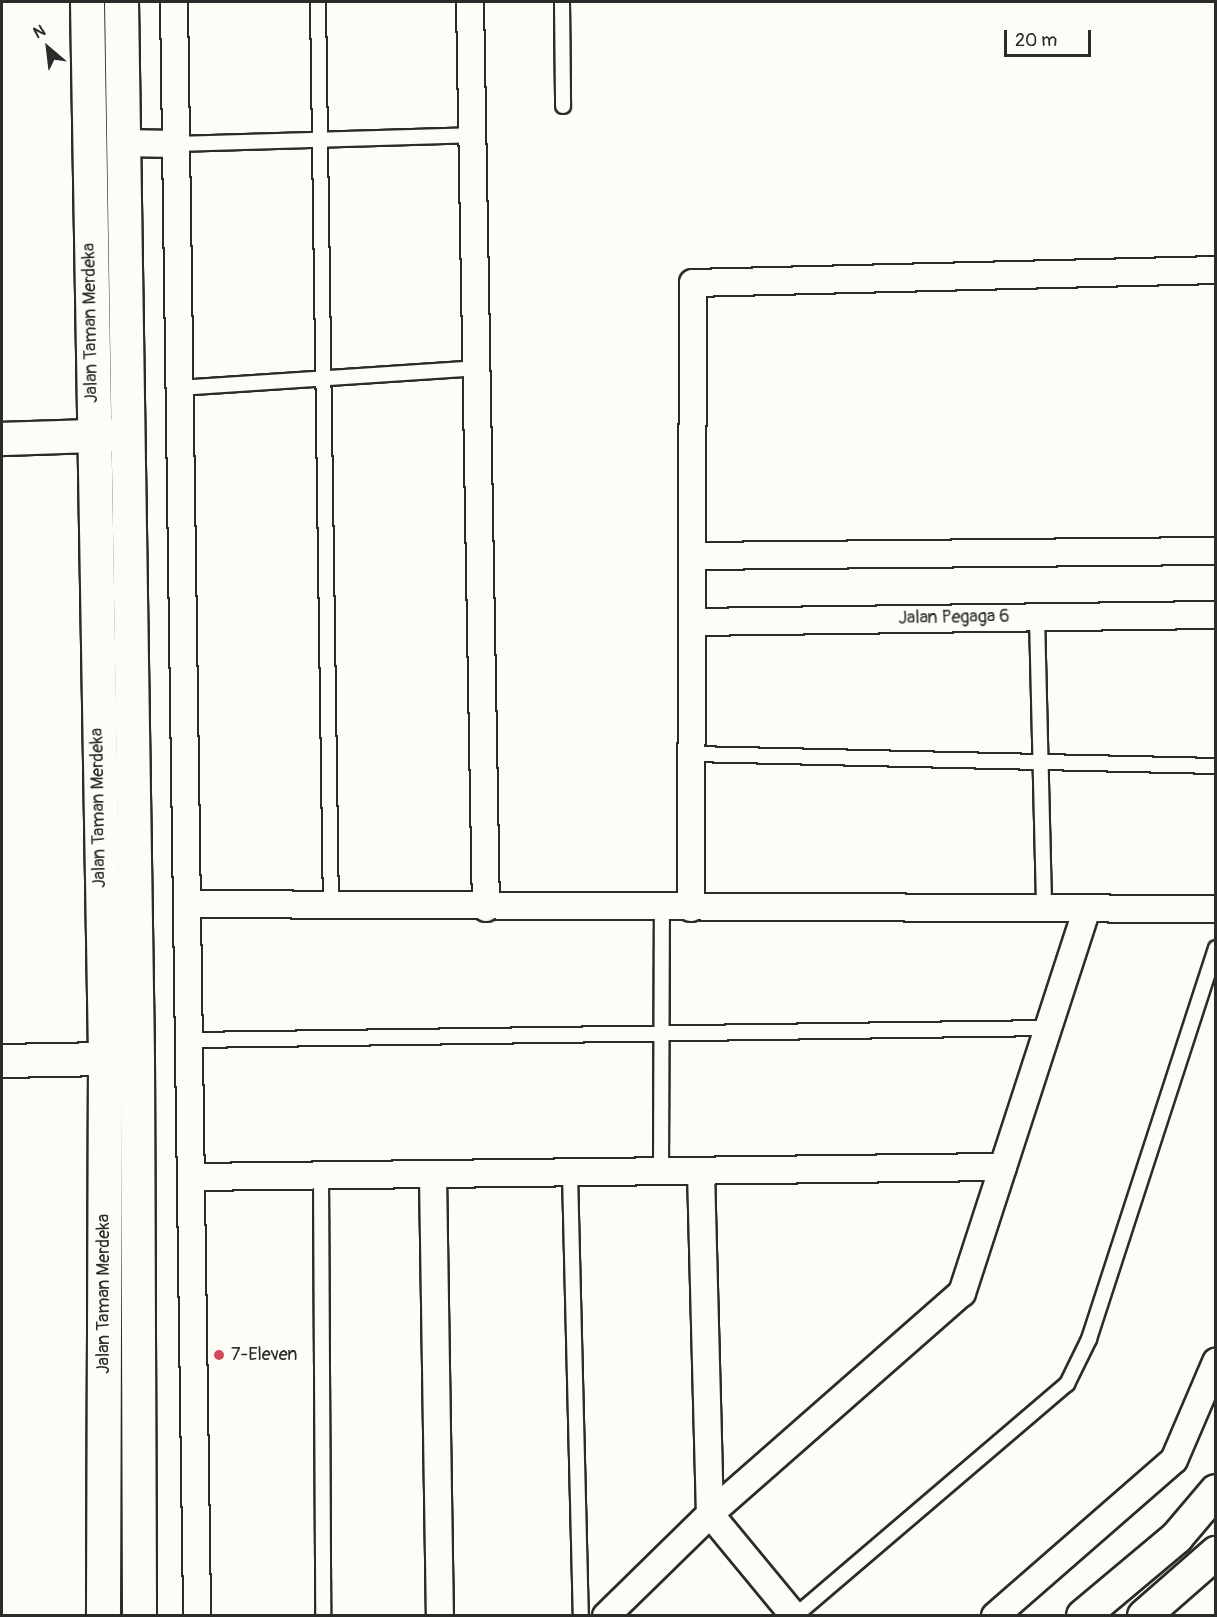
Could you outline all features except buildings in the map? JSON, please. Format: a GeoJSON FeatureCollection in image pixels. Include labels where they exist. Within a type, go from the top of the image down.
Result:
{"type":"FeatureCollection","features":[{"type":"Feature","properties":{"kind":"main road","name":"Jalan Taman Merdeka"},"geometry":{"type":"LineString","coordinates":[[87,2],[105,1059],[103,1616]]}},
{"type":"Feature","properties":{"kind":"main road","name":"Jalan Taman Merdeka"},"geometry":{"type":"LineString","coordinates":[[121,2],[137,1058],[140,1616]]}},
{"type":"Feature","properties":{"kind":"street"},"geometry":{"type":"LineString","coordinates":[[174,2],[197,1616]]}},
{"type":"Feature","properties":{"kind":"street"},"geometry":{"type":"LineString","coordinates":[[470,2],[486,908]]}},
{"type":"Feature","properties":{"kind":"street"},"geometry":{"type":"LineString","coordinates":[[123,143],[175,144]]}},
{"type":"Feature","properties":{"kind":"street"},"geometry":{"type":"LineString","coordinates":[[691,908],[693,283],[1215,270]]}},
{"type":"Feature","properties":{"kind":"street"},"geometry":{"type":"LineString","coordinates":[[2,439],[127,435]]}},
{"type":"Feature","properties":{"kind":"street"},"geometry":{"type":"LineString","coordinates":[[692,556],[1215,551]]}},
{"type":"Feature","properties":{"kind":"street","name":"Jalan Pegaga 6"},"geometry":{"type":"LineString","coordinates":[[692,622],[1215,615]]}},
{"type":"Feature","properties":{"kind":"street"},"geometry":{"type":"LineString","coordinates":[[187,904],[486,908],[1215,909]]}},
{"type":"Feature","properties":{"kind":"street"},"geometry":{"type":"LineString","coordinates":[[606,1616],[710,1514],[962,1293],[1087,909]]}},
{"type":"Feature","properties":{"kind":"street"},"geometry":{"type":"LineString","coordinates":[[2,1061],[105,1059]]}},
{"type":"Feature","properties":{"kind":"street"},"geometry":{"type":"LineString","coordinates":[[192,1177],[433,1176],[1003,1167]]}},
{"type":"Feature","properties":{"kind":"street"},"geometry":{"type":"LineString","coordinates":[[701,1172],[710,1514],[795,1616]]}},
{"type":"Feature","properties":{"kind":"street"},"geometry":{"type":"LineString","coordinates":[[433,1176],[440,1616]]}},
{"type":"Feature","properties":{"kind":"street"},"geometry":{"type":"LineString","coordinates":[[996,1616],[1174,1460],[1215,1362]]}},
{"type":"Feature","properties":{"kind":"street"},"geometry":{"type":"LineString","coordinates":[[1083,1616],[1177,1537],[1215,1491]]}},
{"type":"Feature","properties":{"kind":"street"},"geometry":{"type":"LineString","coordinates":[[1144,1616],[1215,1553]]}},
{"type":"Feature","properties":{"kind":"lane"},"geometry":{"type":"LineString","coordinates":[[318,2],[331,906]]}},
{"type":"Feature","properties":{"kind":"lane"},"geometry":{"type":"LineString","coordinates":[[562,2],[563,106]]}},
{"type":"Feature","properties":{"kind":"lane"},"geometry":{"type":"LineString","coordinates":[[175,144],[472,135]]}},
{"type":"Feature","properties":{"kind":"lane"},"geometry":{"type":"LineString","coordinates":[[178,388],[476,368]]}},
{"type":"Feature","properties":{"kind":"lane"},"geometry":{"type":"LineString","coordinates":[[1037,617],[1044,909]]}},
{"type":"Feature","properties":{"kind":"lane"},"geometry":{"type":"LineString","coordinates":[[692,754],[1215,766]]}},
{"type":"Feature","properties":{"kind":"lane"},"geometry":{"type":"LineString","coordinates":[[661,1173],[662,908]]}},
{"type":"Feature","properties":{"kind":"lane"},"geometry":{"type":"LineString","coordinates":[[795,1616],[1067,1384],[1089,1339],[1215,948]]}},
{"type":"Feature","properties":{"kind":"lane"},"geometry":{"type":"LineString","coordinates":[[190,1040],[1048,1028]]}},
{"type":"Feature","properties":{"kind":"lane"},"geometry":{"type":"LineString","coordinates":[[570,1174],[581,1616]]}},
{"type":"Feature","properties":{"kind":"lane"},"geometry":{"type":"LineString","coordinates":[[321,1177],[322,1616]]}},
{"type":"Feature","properties":{"kind":"place","name":"7-Eleven"},"geometry":{"type":"Point","coordinates":[219,1355]}}]}
